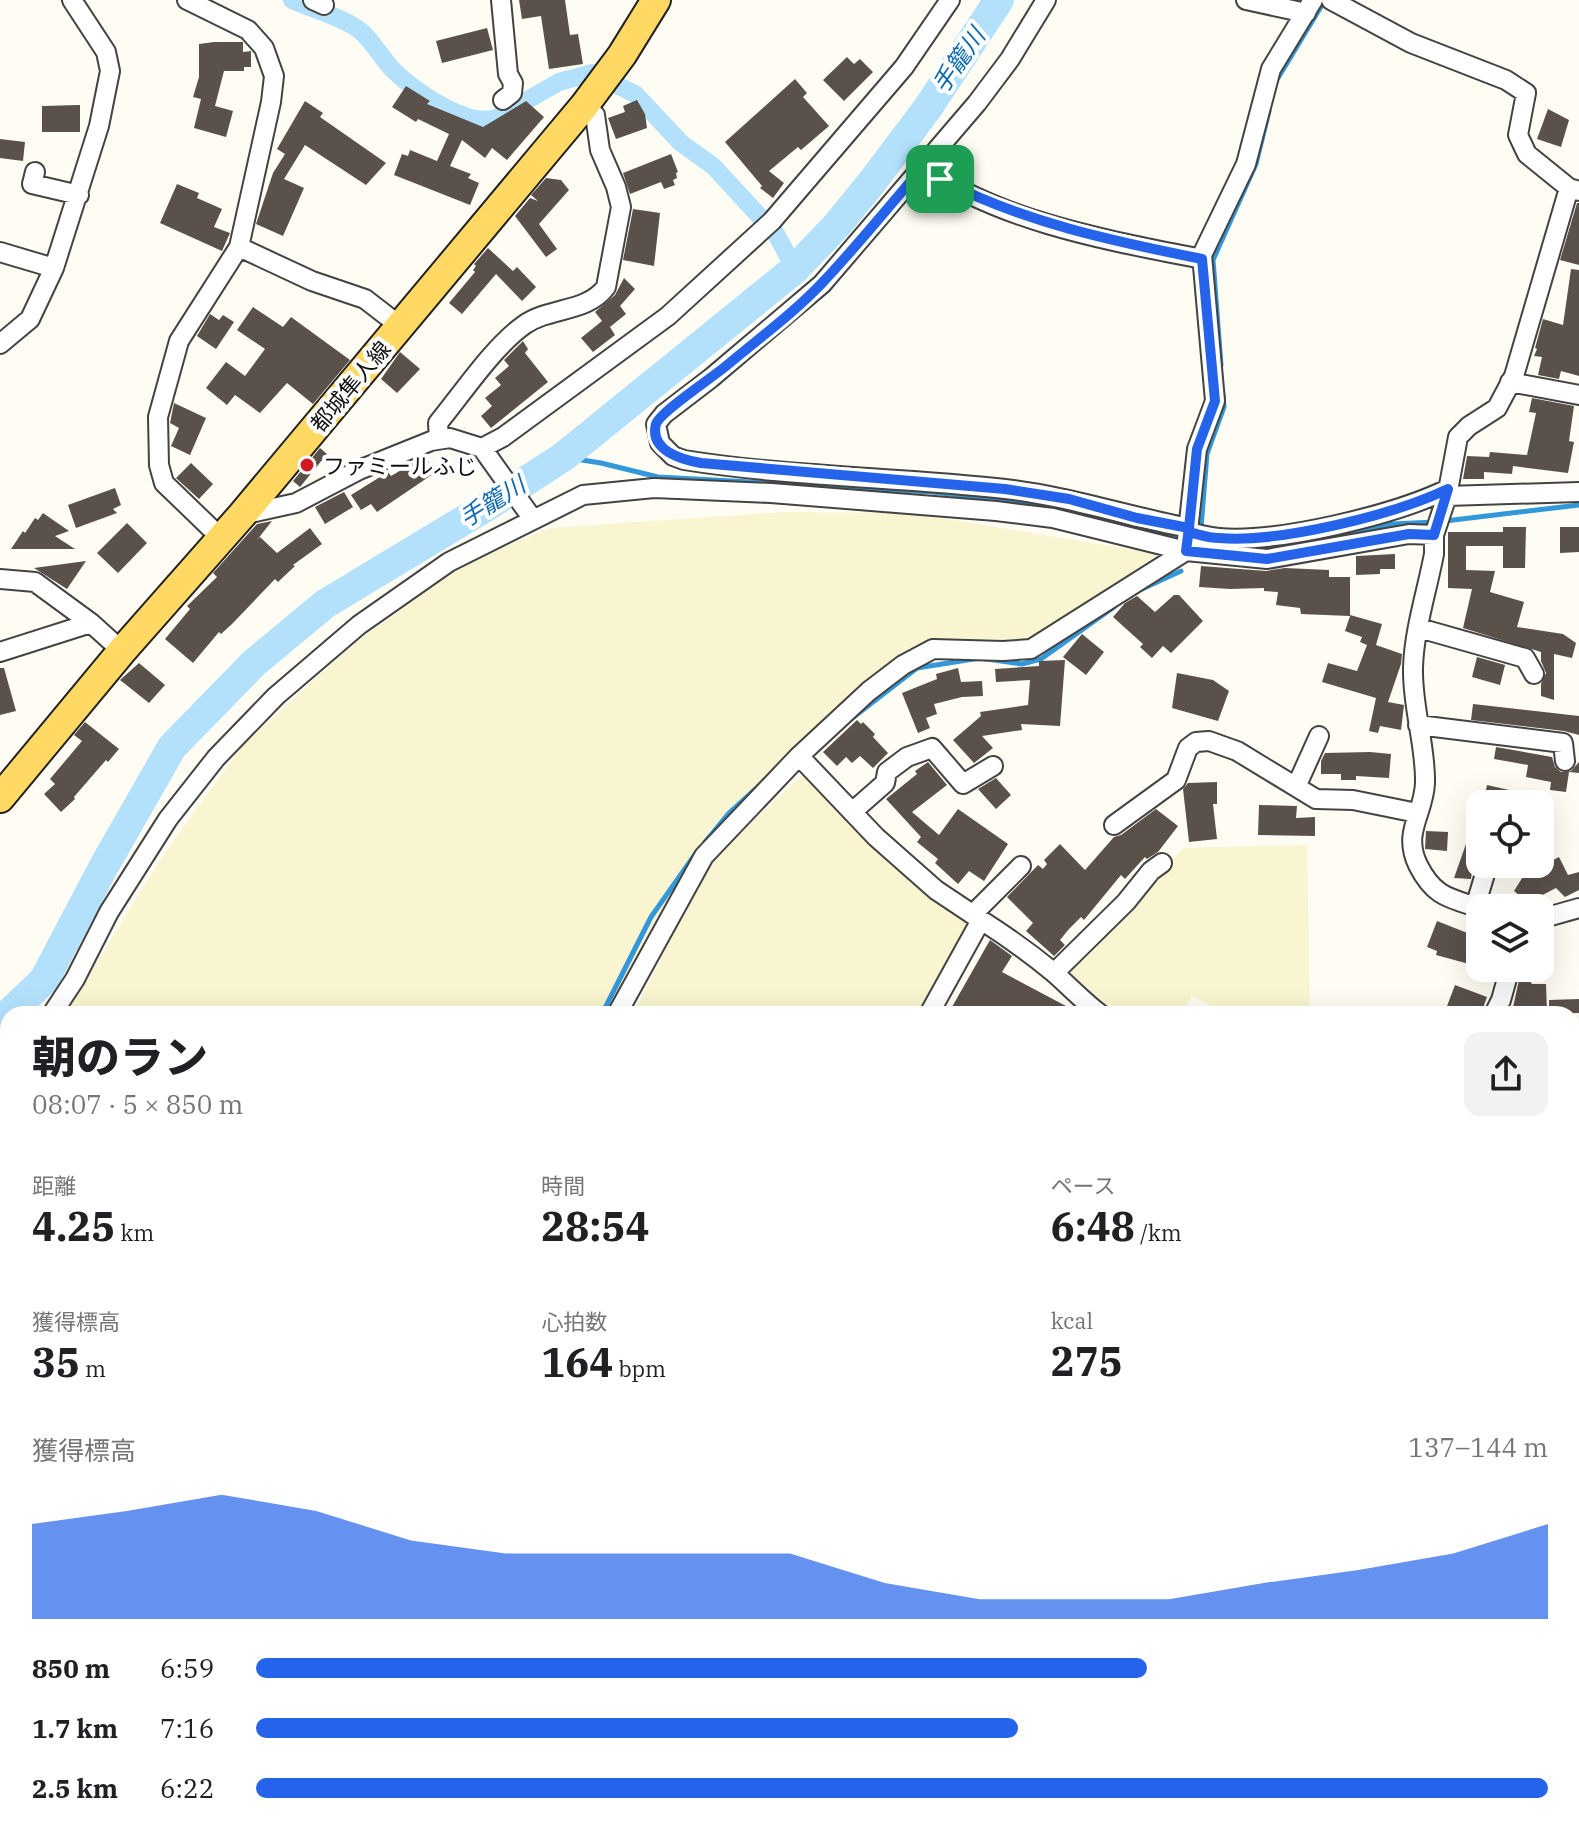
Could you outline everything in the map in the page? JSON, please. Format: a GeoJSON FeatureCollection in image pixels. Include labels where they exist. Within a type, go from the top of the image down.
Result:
{"type":"FeatureCollection","features":[{"type":"Feature","properties":{"kind":"main road","name":"都城隼人線"},"geometry":{"type":"LineString","coordinates":[[0,798],[122,651],[242,515],[585,104],[656,0]]}},
{"type":"Feature","properties":{"kind":"street"},"geometry":{"type":"LineString","coordinates":[[0,344],[30,319],[54,268],[99,126],[110,71],[106,52],[72,0]]}},
{"type":"Feature","properties":{"kind":"street"},"geometry":{"type":"LineString","coordinates":[[187,0],[248,30],[264,48],[274,76],[239,247],[177,346],[161,401],[157,435],[159,465],[166,487],[221,538]]}},
{"type":"Feature","properties":{"kind":"street"},"geometry":{"type":"LineString","coordinates":[[501,0],[508,74],[513,83],[512,93],[503,100]]}},
{"type":"Feature","properties":{"kind":"street"},"geometry":{"type":"LineString","coordinates":[[482,448],[503,437],[668,316],[772,221],[904,67],[950,0]]}},
{"type":"Feature","properties":{"kind":"street"},"geometry":{"type":"LineString","coordinates":[[1046,0],[1010,59],[822,284],[664,414],[656,424],[660,443],[673,456],[701,463],[1005,489],[1069,499],[1267,559],[1409,534],[1435,534]]}},
{"type":"Feature","properties":{"kind":"street"},"geometry":{"type":"LineString","coordinates":[[621,1006],[704,856],[799,756],[869,691],[903,665],[933,649],[1031,649],[1187,537],[1197,449],[1215,401],[1203,254],[1246,164],[1271,69],[1310,6],[1246,0]]}},
{"type":"Feature","properties":{"kind":"street"},"geometry":{"type":"LineString","coordinates":[[1335,2],[1411,43],[1506,80],[1526,93],[1518,135],[1527,154],[1574,189],[1510,382],[1497,408],[1458,437],[1435,534],[1413,667],[1425,785],[1411,834],[1417,863],[1427,880],[1444,898],[1466,904]]}},
{"type":"Feature","properties":{"kind":"street"},"geometry":{"type":"LineString","coordinates":[[439,439],[438,423],[510,336],[540,315],[585,304],[606,287],[620,198],[600,150],[595,115],[585,104]]}},
{"type":"Feature","properties":{"kind":"street"},"geometry":{"type":"LineString","coordinates":[[927,162],[1011,200],[1203,254]]}},
{"type":"Feature","properties":{"kind":"street"},"geometry":{"type":"LineString","coordinates":[[35,172],[32,184],[79,195]]}},
{"type":"Feature","properties":{"kind":"street"},"geometry":{"type":"LineString","coordinates":[[239,247],[312,281],[365,299],[400,326]]}},
{"type":"Feature","properties":{"kind":"street"},"geometry":{"type":"LineString","coordinates":[[0,252],[54,268]]}},
{"type":"Feature","properties":{"kind":"street"},"geometry":{"type":"LineString","coordinates":[[1510,382],[1579,395]]}},
{"type":"Feature","properties":{"kind":"street"},"geometry":{"type":"LineString","coordinates":[[242,515],[296,503],[359,470],[439,439],[463,441],[482,448],[532,518]]}},
{"type":"Feature","properties":{"kind":"street"},"geometry":{"type":"LineString","coordinates":[[57,1006],[75,979],[109,912],[168,819],[216,758],[276,696],[359,625],[449,562],[583,495],[654,488],[771,493],[1038,516],[1187,537],[1218,538],[1285,534],[1446,496],[1579,492]]}},
{"type":"Feature","properties":{"kind":"street"},"geometry":{"type":"LineString","coordinates":[[0,579],[35,582],[91,623],[122,651]]}},
{"type":"Feature","properties":{"kind":"street"},"geometry":{"type":"LineString","coordinates":[[0,652],[91,623]]}},
{"type":"Feature","properties":{"kind":"street"},"geometry":{"type":"LineString","coordinates":[[1419,628],[1525,658],[1535,664]]}},
{"type":"Feature","properties":{"kind":"street"},"geometry":{"type":"LineString","coordinates":[[1418,725],[1563,743],[1565,761]]}},
{"type":"Feature","properties":{"kind":"street"},"geometry":{"type":"LineString","coordinates":[[1296,787],[1319,736]]}},
{"type":"Feature","properties":{"kind":"street"},"geometry":{"type":"LineString","coordinates":[[1114,825],[1176,780],[1188,748],[1196,742],[1209,741],[1237,751],[1316,799],[1353,800],[1417,813]]}},
{"type":"Feature","properties":{"kind":"street"},"geometry":{"type":"LineString","coordinates":[[852,812],[885,783],[887,772],[907,757],[932,748],[963,784],[993,766]]}},
{"type":"Feature","properties":{"kind":"street"},"geometry":{"type":"LineString","coordinates":[[799,756],[876,837],[936,890],[1054,973],[1089,1006]]}},
{"type":"Feature","properties":{"kind":"street"},"geometry":{"type":"LineString","coordinates":[[1054,973],[1162,863]]}},
{"type":"Feature","properties":{"kind":"street"},"geometry":{"type":"LineString","coordinates":[[933,1006],[977,917],[1021,866]]}},
{"type":"Feature","properties":{"kind":"street"},"geometry":{"type":"LineString","coordinates":[[1554,915],[1579,908]]}},
{"type":"Feature","properties":{"kind":"street"},"geometry":{"type":"LineString","coordinates":[[1498,1006],[1506,982]]}},
{"type":"Feature","properties":{"kind":"shaded area"},"geometry":{"type":"Polygon","coordinates":[[[782,512],[910,513],[1160,554],[1022,643],[948,644],[812,734],[710,829],[610,1006],[70,1006],[162,857],[243,745],[356,642],[463,565],[549,528],[782,512]]]}},
{"type":"Feature","properties":{"kind":"shaded area"},"geometry":{"type":"Polygon","coordinates":[[[804,774],[929,896],[971,923],[927,1006],[637,1006],[711,859],[804,774]]]}},
{"type":"Feature","properties":{"kind":"shaded area"},"geometry":{"type":"Polygon","coordinates":[[[1307,845],[1310,1006],[1211,1006],[1192,996],[1186,1006],[1084,1006],[1058,980],[1135,905],[1183,848],[1307,845]]]}},
{"type":"Feature","properties":{"kind":"building"},"geometry":{"type":"Polygon","coordinates":[[[519,0],[565,0],[570,35],[578,34],[583,64],[549,69],[541,16],[522,19],[519,0]]]}},
{"type":"Feature","properties":{"kind":"building"},"geometry":{"type":"Polygon","coordinates":[[[487,28],[493,50],[442,63],[436,41],[487,28]]]}},
{"type":"Feature","properties":{"kind":"building"},"geometry":{"type":"Polygon","coordinates":[[[243,42],[243,52],[251,51],[251,67],[244,67],[244,71],[224,71],[215,106],[233,111],[226,137],[194,128],[201,99],[193,97],[199,77],[199,44],[243,42]]]}},
{"type":"Feature","properties":{"kind":"building"},"geometry":{"type":"Polygon","coordinates":[[[847,57],[854,64],[860,59],[873,72],[844,101],[823,80],[847,57]]]}},
{"type":"Feature","properties":{"kind":"building"},"geometry":{"type":"Polygon","coordinates":[[[795,79],[807,93],[803,97],[829,126],[769,171],[784,183],[773,198],[760,188],[762,186],[725,142],[795,79]]]}},
{"type":"Feature","properties":{"kind":"building"},"geometry":{"type":"Polygon","coordinates":[[[406,86],[430,101],[427,104],[483,127],[526,101],[544,117],[507,160],[492,148],[485,158],[462,140],[450,166],[471,174],[468,178],[479,183],[470,205],[394,175],[402,154],[408,156],[410,150],[437,161],[449,134],[418,119],[416,122],[392,107],[406,86]]]}},
{"type":"Feature","properties":{"kind":"building"},"geometry":{"type":"Polygon","coordinates":[[[637,100],[645,114],[647,128],[616,139],[608,118],[625,112],[623,106],[637,100]]]}},
{"type":"Feature","properties":{"kind":"building"},"geometry":{"type":"Polygon","coordinates":[[[305,101],[323,113],[320,117],[386,163],[366,185],[305,145],[284,179],[304,188],[283,236],[256,224],[273,173],[285,154],[277,149],[305,101]]]}},
{"type":"Feature","properties":{"kind":"building"},"geometry":{"type":"Polygon","coordinates":[[[80,105],[80,132],[42,132],[42,106],[80,105]]]}},
{"type":"Feature","properties":{"kind":"building"},"geometry":{"type":"Polygon","coordinates":[[[1548,109],[1569,120],[1561,147],[1537,139],[1548,109]]]}},
{"type":"Feature","properties":{"kind":"building"},"geometry":{"type":"Polygon","coordinates":[[[0,139],[25,142],[23,161],[0,158],[0,139]]]}},
{"type":"Feature","properties":{"kind":"building"},"geometry":{"type":"Polygon","coordinates":[[[671,154],[678,172],[673,180],[675,185],[664,189],[661,182],[630,194],[623,173],[671,154]]]}},
{"type":"Feature","properties":{"kind":"building"},"geometry":{"type":"Polygon","coordinates":[[[546,178],[561,180],[569,190],[539,224],[557,249],[546,257],[515,216],[530,198],[538,201],[531,195],[546,178]]]}},
{"type":"Feature","properties":{"kind":"building"},"geometry":{"type":"Polygon","coordinates":[[[177,184],[199,193],[197,198],[222,209],[214,227],[230,233],[222,251],[160,223],[177,184]]]}},
{"type":"Feature","properties":{"kind":"building"},"geometry":{"type":"Polygon","coordinates":[[[1579,203],[1579,265],[1560,260],[1579,203]]]}},
{"type":"Feature","properties":{"kind":"building"},"geometry":{"type":"Polygon","coordinates":[[[633,209],[660,213],[654,266],[623,260],[633,209]]]}},
{"type":"Feature","properties":{"kind":"building"},"geometry":{"type":"Polygon","coordinates":[[[488,248],[513,271],[517,267],[536,287],[522,301],[496,274],[462,314],[449,303],[475,272],[474,264],[488,248]]]}},
{"type":"Feature","properties":{"kind":"building"},"geometry":{"type":"Polygon","coordinates":[[[1571,269],[1579,270],[1579,376],[1561,371],[1559,379],[1538,375],[1542,357],[1534,356],[1543,319],[1563,325],[1571,269]]]}},
{"type":"Feature","properties":{"kind":"building"},"geometry":{"type":"Polygon","coordinates":[[[624,278],[635,289],[620,306],[626,314],[610,327],[615,335],[593,352],[581,338],[602,321],[595,312],[615,295],[624,278]]]}},
{"type":"Feature","properties":{"kind":"building"},"geometry":{"type":"Polygon","coordinates":[[[253,307],[283,327],[291,317],[350,360],[313,404],[287,383],[260,413],[235,395],[227,405],[206,388],[226,362],[245,376],[265,349],[237,330],[253,307]]]}},
{"type":"Feature","properties":{"kind":"building"},"geometry":{"type":"Polygon","coordinates":[[[210,314],[219,320],[223,315],[234,322],[216,349],[197,336],[210,314]]]}},
{"type":"Feature","properties":{"kind":"building"},"geometry":{"type":"Polygon","coordinates":[[[523,341],[528,349],[525,353],[548,382],[491,428],[481,416],[492,406],[485,398],[501,385],[495,378],[509,366],[504,360],[523,341]]]}},
{"type":"Feature","properties":{"kind":"building"},"geometry":{"type":"Polygon","coordinates":[[[400,352],[420,369],[397,393],[381,379],[400,352]]]}},
{"type":"Feature","properties":{"kind":"building"},"geometry":{"type":"Polygon","coordinates":[[[1532,398],[1574,406],[1569,441],[1574,442],[1568,473],[1513,466],[1512,474],[1484,472],[1484,479],[1463,479],[1467,456],[1489,457],[1490,452],[1527,455],[1536,413],[1529,412],[1532,398]]]}},
{"type":"Feature","properties":{"kind":"building"},"geometry":{"type":"Polygon","coordinates":[[[174,403],[206,418],[190,455],[171,446],[179,428],[170,423],[174,403]]]}},
{"type":"Feature","properties":{"kind":"building"},"geometry":{"type":"Polygon","coordinates":[[[320,448],[327,454],[300,487],[293,481],[320,448]]]}},
{"type":"Feature","properties":{"kind":"building"},"geometry":{"type":"Polygon","coordinates":[[[425,456],[436,472],[377,512],[371,504],[361,510],[351,495],[388,472],[391,476],[425,456]]]}},
{"type":"Feature","properties":{"kind":"building"},"geometry":{"type":"Polygon","coordinates":[[[191,463],[213,484],[199,499],[176,478],[191,463]]]}},
{"type":"Feature","properties":{"kind":"building"},"geometry":{"type":"Polygon","coordinates":[[[115,488],[121,505],[113,509],[117,513],[76,528],[68,505],[115,488]]]}},
{"type":"Feature","properties":{"kind":"building"},"geometry":{"type":"Polygon","coordinates":[[[344,492],[353,507],[325,524],[315,507],[344,492]]]}},
{"type":"Feature","properties":{"kind":"building"},"geometry":{"type":"Polygon","coordinates":[[[43,513],[69,531],[55,536],[75,549],[11,549],[23,531],[25,533],[35,518],[38,520],[43,513]]]}},
{"type":"Feature","properties":{"kind":"building"},"geometry":{"type":"Polygon","coordinates":[[[272,521],[257,540],[260,537],[277,553],[310,528],[322,544],[293,565],[278,582],[275,579],[232,624],[221,634],[219,632],[193,663],[165,639],[190,609],[187,606],[217,577],[213,573],[257,524],[272,521]]]}},
{"type":"Feature","properties":{"kind":"building"},"geometry":{"type":"Polygon","coordinates":[[[127,523],[147,543],[118,573],[97,553],[127,523]]]}},
{"type":"Feature","properties":{"kind":"building"},"geometry":{"type":"Polygon","coordinates":[[[1503,527],[1526,527],[1525,568],[1503,568],[1503,546],[1466,546],[1466,570],[1495,571],[1490,592],[1524,602],[1517,627],[1563,634],[1576,643],[1572,658],[1554,654],[1554,700],[1541,696],[1541,684],[1546,673],[1541,652],[1463,628],[1472,589],[1448,588],[1448,532],[1503,532],[1503,527]]]}},
{"type":"Feature","properties":{"kind":"building"},"geometry":{"type":"Polygon","coordinates":[[[1560,527],[1579,527],[1579,552],[1560,553],[1560,527]]]}},
{"type":"Feature","properties":{"kind":"building"},"geometry":{"type":"Polygon","coordinates":[[[1395,554],[1395,569],[1380,569],[1380,574],[1356,575],[1356,556],[1395,554]]]}},
{"type":"Feature","properties":{"kind":"building"},"geometry":{"type":"Polygon","coordinates":[[[86,561],[67,589],[34,568],[86,561]]]}},
{"type":"Feature","properties":{"kind":"building"},"geometry":{"type":"Polygon","coordinates":[[[1201,566],[1266,571],[1285,568],[1329,570],[1329,577],[1350,577],[1350,615],[1382,624],[1376,645],[1402,654],[1388,702],[1404,705],[1401,730],[1380,726],[1378,733],[1369,731],[1376,698],[1322,682],[1328,663],[1357,671],[1367,645],[1360,642],[1362,637],[1345,631],[1350,616],[1301,614],[1300,608],[1276,605],[1278,592],[1264,591],[1264,588],[1199,587],[1201,566]]]}},
{"type":"Feature","properties":{"kind":"building"},"geometry":{"type":"Polygon","coordinates":[[[1174,595],[1179,595],[1203,621],[1171,653],[1163,646],[1152,658],[1140,647],[1143,644],[1113,617],[1125,603],[1137,596],[1155,612],[1174,595]]]}},
{"type":"Feature","properties":{"kind":"building"},"geometry":{"type":"Polygon","coordinates":[[[1082,634],[1104,652],[1086,675],[1063,657],[1082,634]]]}},
{"type":"Feature","properties":{"kind":"building"},"geometry":{"type":"Polygon","coordinates":[[[1477,657],[1505,665],[1500,685],[1472,677],[1477,657]]]}},
{"type":"Feature","properties":{"kind":"building"},"geometry":{"type":"Polygon","coordinates":[[[1065,660],[1060,726],[1021,724],[1022,730],[982,736],[993,748],[974,763],[953,740],[981,716],[980,712],[1028,705],[1030,680],[996,682],[995,669],[1039,666],[1039,661],[1065,660]]]}},
{"type":"Feature","properties":{"kind":"building"},"geometry":{"type":"Polygon","coordinates":[[[139,663],[165,685],[149,703],[120,680],[139,663]]]}},
{"type":"Feature","properties":{"kind":"building"},"geometry":{"type":"Polygon","coordinates":[[[0,668],[4,668],[16,711],[0,715],[0,668]]]}},
{"type":"Feature","properties":{"kind":"building"},"geometry":{"type":"Polygon","coordinates":[[[958,668],[961,682],[982,681],[983,696],[934,704],[937,714],[926,718],[930,728],[918,733],[902,693],[937,679],[936,674],[958,668]]]}},
{"type":"Feature","properties":{"kind":"building"},"geometry":{"type":"Polygon","coordinates":[[[1177,673],[1213,680],[1229,691],[1218,721],[1172,708],[1177,673]]]}},
{"type":"Feature","properties":{"kind":"building"},"geometry":{"type":"Polygon","coordinates":[[[1473,704],[1579,716],[1579,735],[1471,720],[1473,704]]]}},
{"type":"Feature","properties":{"kind":"building"},"geometry":{"type":"Polygon","coordinates":[[[857,720],[875,734],[873,737],[888,753],[873,768],[860,756],[852,763],[846,757],[837,766],[823,752],[857,720]]]}},
{"type":"Feature","properties":{"kind":"building"},"geometry":{"type":"Polygon","coordinates":[[[85,722],[119,749],[61,812],[44,794],[55,784],[50,779],[82,741],[74,735],[85,722]]]}},
{"type":"Feature","properties":{"kind":"building"},"geometry":{"type":"Polygon","coordinates":[[[1496,747],[1552,757],[1555,767],[1561,772],[1571,771],[1579,762],[1579,773],[1569,772],[1566,792],[1550,790],[1551,782],[1526,777],[1528,765],[1494,759],[1496,747]]]}},
{"type":"Feature","properties":{"kind":"building"},"geometry":{"type":"Polygon","coordinates":[[[1325,753],[1391,754],[1389,778],[1356,776],[1356,780],[1341,780],[1341,774],[1321,774],[1321,761],[1325,753]]]}},
{"type":"Feature","properties":{"kind":"building"},"geometry":{"type":"Polygon","coordinates":[[[928,762],[947,785],[912,812],[939,835],[958,809],[1008,844],[984,881],[969,871],[958,884],[935,863],[938,859],[917,842],[921,837],[886,799],[928,762]]]}},
{"type":"Feature","properties":{"kind":"building"},"geometry":{"type":"Polygon","coordinates":[[[996,778],[1011,795],[996,809],[978,789],[996,778]]]}},
{"type":"Feature","properties":{"kind":"building"},"geometry":{"type":"Polygon","coordinates":[[[1217,782],[1217,804],[1213,804],[1217,839],[1189,842],[1183,789],[1188,783],[1217,782]]]}},
{"type":"Feature","properties":{"kind":"building"},"geometry":{"type":"Polygon","coordinates":[[[1487,785],[1509,790],[1486,790],[1487,785]]]}},
{"type":"Feature","properties":{"kind":"building"},"geometry":{"type":"Polygon","coordinates":[[[1259,805],[1297,806],[1296,818],[1315,817],[1315,836],[1258,835],[1259,805]]]}},
{"type":"Feature","properties":{"kind":"building"},"geometry":{"type":"Polygon","coordinates":[[[1156,809],[1178,826],[1158,852],[1147,859],[1145,857],[1125,879],[1121,875],[1084,920],[1081,917],[1069,929],[1060,940],[1065,945],[1054,956],[1026,931],[1033,923],[1007,897],[1038,865],[1043,869],[1047,864],[1044,860],[1060,844],[1085,870],[1114,837],[1156,809]]]}},
{"type":"Feature","properties":{"kind":"building"},"geometry":{"type":"Polygon","coordinates":[[[1426,831],[1448,832],[1447,851],[1425,849],[1426,831]]]}},
{"type":"Feature","properties":{"kind":"building"},"geometry":{"type":"Polygon","coordinates":[[[1466,844],[1466,878],[1471,879],[1454,878],[1466,844]]]}},
{"type":"Feature","properties":{"kind":"building"},"geometry":{"type":"Polygon","coordinates":[[[1559,857],[1568,875],[1579,872],[1579,890],[1565,897],[1556,888],[1544,894],[1518,894],[1514,891],[1522,878],[1554,878],[1554,860],[1559,857]]]}},
{"type":"Feature","properties":{"kind":"building"},"geometry":{"type":"Polygon","coordinates":[[[1437,921],[1466,932],[1466,963],[1436,955],[1437,951],[1427,947],[1437,921]]]}},
{"type":"Feature","properties":{"kind":"building"},"geometry":{"type":"Polygon","coordinates":[[[990,940],[1012,956],[1002,972],[1066,1006],[953,1006],[990,940]]]}},
{"type":"Feature","properties":{"kind":"building"},"geometry":{"type":"Polygon","coordinates":[[[1519,982],[1546,984],[1547,1006],[1513,1006],[1519,982]]]}},
{"type":"Feature","properties":{"kind":"building"},"geometry":{"type":"Polygon","coordinates":[[[1455,985],[1487,997],[1484,1006],[1447,1006],[1455,985]]]}},
{"type":"Feature","properties":{"kind":"building"},"geometry":{"type":"Polygon","coordinates":[[[1579,999],[1579,1006],[1549,1006],[1549,1000],[1579,999]]]}},
{"type":"Feature","properties":{"kind":"waterway"},"geometry":{"type":"LineString","coordinates":[[292,0],[355,27],[392,69],[412,86],[440,105],[470,117],[484,120],[496,118],[559,82],[592,73],[635,94],[681,143],[713,166],[761,218]]}},
{"type":"Feature","properties":{"kind":"waterway","name":"手籠川"},"geometry":{"type":"LineString","coordinates":[[17,1006],[44,980],[172,747],[254,663],[325,604],[563,457],[795,269],[872,182],[927,109],[999,0]]}},
{"type":"Feature","properties":{"kind":"waterway"},"geometry":{"type":"LineString","coordinates":[[1278,78],[1325,0]]}},
{"type":"Feature","properties":{"kind":"waterway"},"geometry":{"type":"LineString","coordinates":[[1221,365],[1213,260],[1256,164],[1269,111]]}},
{"type":"Feature","properties":{"kind":"waterway"},"geometry":{"type":"LineString","coordinates":[[775,232],[795,269]]}},
{"type":"Feature","properties":{"kind":"waterway"},"geometry":{"type":"LineString","coordinates":[[1201,528],[1207,454],[1224,407],[1223,395]]}},
{"type":"Feature","properties":{"kind":"waterway"},"geometry":{"type":"LineString","coordinates":[[563,457],[658,477],[933,492],[1057,507],[1175,537]]}},
{"type":"Feature","properties":{"kind":"waterway"},"geometry":{"type":"LineString","coordinates":[[1445,521],[1579,505]]}},
{"type":"Feature","properties":{"kind":"waterway"},"geometry":{"type":"LineString","coordinates":[[1239,548],[1297,543],[1392,524],[1435,522]]}},
{"type":"Feature","properties":{"kind":"waterway"},"geometry":{"type":"LineString","coordinates":[[1142,589],[1181,571]]}},
{"type":"Feature","properties":{"kind":"waterway"},"geometry":{"type":"LineString","coordinates":[[851,719],[917,668],[980,658],[1022,664],[1041,659],[1114,607]]}},
{"type":"Feature","properties":{"kind":"waterway"},"geometry":{"type":"LineString","coordinates":[[705,842],[729,813],[762,783]]}},
{"type":"Feature","properties":{"kind":"waterway"},"geometry":{"type":"LineString","coordinates":[[606,1006],[651,917],[696,853]]}},
{"type":"Feature","properties":{"kind":"place","name":"ファミールふじ"},"geometry":{"type":"Point","coordinates":[307,465]}},
{"type":"Feature","properties":{"kind":"route"},"geometry":{"type":"LineString","coordinates":[[940,179],[923,167],[822,284],[664,414],[656,424],[656,434],[665,450],[684,460],[701,463],[1005,489],[1069,499],[1137,518],[1189,528],[1188,532],[1218,538],[1244,538],[1312,529],[1397,510],[1448,489],[1434,535],[1409,534],[1267,559],[1186,551],[1188,532],[1189,528],[1197,449],[1215,401],[1202,259],[1033,219],[966,193],[940,179]]}}]}
